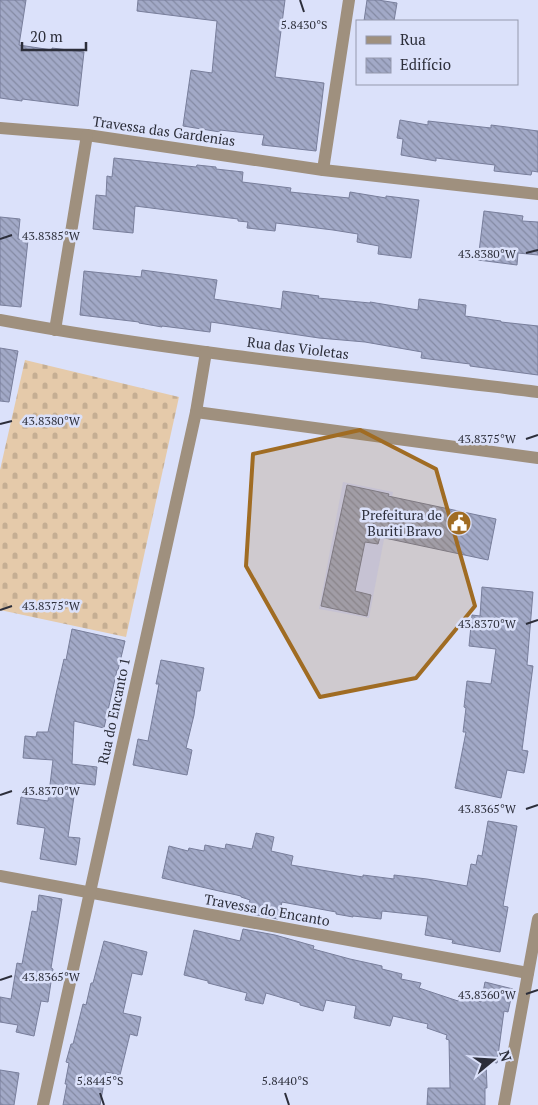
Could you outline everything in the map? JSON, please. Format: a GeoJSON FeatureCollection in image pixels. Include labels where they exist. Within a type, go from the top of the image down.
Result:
{"type":"FeatureCollection","features":[{"type":"Feature","properties":{"kind":"street"},"geometry":{"type":"LineString","coordinates":[[323,170],[349,0]]}},
{"type":"Feature","properties":{"kind":"street","name":"Travessa das Gardenias"},"geometry":{"type":"LineString","coordinates":[[0,128],[87,135],[323,170],[538,194]]}},
{"type":"Feature","properties":{"kind":"street"},"geometry":{"type":"LineString","coordinates":[[55,330],[87,135]]}},
{"type":"Feature","properties":{"kind":"street","name":"Rua das Violetas"},"geometry":{"type":"LineString","coordinates":[[0,320],[206,352],[538,392]]}},
{"type":"Feature","properties":{"kind":"street","name":"Rua do Encanto 1"},"geometry":{"type":"LineString","coordinates":[[43,1105],[196,412],[206,352]]}},
{"type":"Feature","properties":{"kind":"street"},"geometry":{"type":"LineString","coordinates":[[196,412],[538,458]]}},
{"type":"Feature","properties":{"kind":"street","name":"Travessa do Encanto"},"geometry":{"type":"LineString","coordinates":[[0,876],[528,973]]}},
{"type":"Feature","properties":{"kind":"street"},"geometry":{"type":"LineString","coordinates":[[504,1105],[538,920]]}},
{"type":"Feature","properties":{"kind":"highlighted area"},"geometry":{"type":"Polygon","coordinates":[[[360,430],[436,469],[475,606],[416,678],[320,697],[246,566],[253,454],[360,430]]]}},
{"type":"Feature","properties":{"kind":"shaded area"},"geometry":{"type":"Polygon","coordinates":[[[343,482],[393,492],[369,618],[319,609],[343,482]]]}},
{"type":"Feature","properties":{"kind":"green space"},"geometry":{"type":"Polygon","coordinates":[[[25,360],[179,397],[126,637],[0,610],[0,470],[25,360]]]}},
{"type":"Feature","properties":{"kind":"building"},"geometry":{"type":"Polygon","coordinates":[[[0,0],[26,0],[19,45],[84,52],[78,106],[0,98],[0,0]]]}},
{"type":"Feature","properties":{"kind":"building"},"geometry":{"type":"Polygon","coordinates":[[[138,0],[285,0],[275,77],[324,83],[316,151],[262,145],[264,135],[220,130],[220,132],[183,126],[191,70],[212,73],[217,21],[137,11],[138,0]]]}},
{"type":"Feature","properties":{"kind":"building"},"geometry":{"type":"Polygon","coordinates":[[[367,0],[397,3],[394,20],[364,20],[367,0]]]}},
{"type":"Feature","properties":{"kind":"building"},"geometry":{"type":"Polygon","coordinates":[[[400,120],[428,125],[428,121],[491,128],[491,125],[538,131],[538,172],[532,171],[531,175],[494,171],[495,165],[436,158],[436,161],[401,155],[403,139],[397,138],[400,120]]]}},
{"type":"Feature","properties":{"kind":"building"},"geometry":{"type":"Polygon","coordinates":[[[114,158],[196,167],[197,165],[216,167],[216,169],[243,172],[242,182],[291,188],[290,192],[349,198],[350,192],[386,198],[386,196],[419,200],[411,258],[378,254],[379,246],[357,242],[358,234],[276,223],[275,231],[247,228],[248,222],[238,221],[238,219],[135,206],[133,233],[93,229],[96,195],[106,196],[107,176],[112,177],[114,158]]]}},
{"type":"Feature","properties":{"kind":"building"},"geometry":{"type":"Polygon","coordinates":[[[484,211],[523,216],[522,221],[538,222],[538,255],[518,253],[517,265],[478,260],[484,211]]]}},
{"type":"Feature","properties":{"kind":"building"},"geometry":{"type":"Polygon","coordinates":[[[0,217],[20,219],[18,239],[28,240],[21,307],[0,305],[0,217]]]}},
{"type":"Feature","properties":{"kind":"building"},"geometry":{"type":"Polygon","coordinates":[[[142,270],[217,280],[214,299],[281,309],[283,291],[319,296],[318,298],[370,302],[418,310],[419,299],[466,305],[465,316],[538,326],[538,375],[421,358],[422,352],[365,342],[319,338],[211,322],[210,332],[80,315],[84,271],[141,277],[142,270]]]}},
{"type":"Feature","properties":{"kind":"building"},"geometry":{"type":"Polygon","coordinates":[[[0,348],[18,351],[9,402],[0,401],[0,348]]]}},
{"type":"Feature","properties":{"kind":"building"},"geometry":{"type":"Polygon","coordinates":[[[347,485],[389,494],[388,496],[496,519],[488,560],[380,537],[378,544],[365,542],[355,591],[371,595],[367,616],[321,606],[347,485]]]}},
{"type":"Feature","properties":{"kind":"building"},"geometry":{"type":"Polygon","coordinates":[[[482,587],[533,592],[527,665],[533,666],[522,750],[528,751],[524,773],[507,770],[501,798],[455,788],[466,732],[463,732],[467,681],[491,684],[496,649],[469,646],[472,615],[480,616],[482,587]]]}},
{"type":"Feature","properties":{"kind":"building"},"geometry":{"type":"Polygon","coordinates":[[[72,629],[125,641],[104,728],[74,721],[72,764],[97,767],[95,785],[76,783],[68,837],[80,838],[76,865],[40,859],[45,828],[17,824],[21,797],[48,801],[53,760],[23,758],[25,736],[36,737],[37,732],[48,732],[72,629]]]}},
{"type":"Feature","properties":{"kind":"building"},"geometry":{"type":"Polygon","coordinates":[[[161,660],[204,668],[200,691],[197,691],[194,715],[186,748],[192,750],[187,775],[133,765],[138,739],[148,741],[159,684],[156,684],[161,660]]]}},
{"type":"Feature","properties":{"kind":"building"},"geometry":{"type":"Polygon","coordinates":[[[488,821],[517,826],[503,906],[508,907],[500,952],[452,943],[453,940],[425,935],[428,916],[382,911],[381,919],[353,917],[282,902],[278,919],[247,913],[250,900],[241,896],[162,878],[169,846],[188,851],[189,848],[204,851],[205,845],[225,849],[226,844],[252,849],[256,833],[274,837],[271,851],[293,856],[291,865],[363,877],[363,875],[394,879],[394,875],[467,886],[471,864],[476,865],[478,855],[482,856],[488,821]]]}},
{"type":"Feature","properties":{"kind":"building"},"geometry":{"type":"Polygon","coordinates":[[[39,895],[62,899],[51,968],[53,969],[48,1002],[41,1001],[34,1036],[16,1032],[18,1025],[0,1022],[0,997],[11,999],[17,963],[22,964],[32,911],[37,912],[39,895]]]}},
{"type":"Feature","properties":{"kind":"building"},"geometry":{"type":"Polygon","coordinates":[[[243,929],[275,935],[314,946],[313,949],[382,966],[382,969],[402,974],[401,979],[421,983],[419,988],[458,1001],[460,995],[481,1002],[485,982],[513,989],[508,1012],[504,1011],[497,1063],[486,1061],[487,1088],[485,1088],[485,1105],[427,1105],[428,1088],[450,1088],[449,1040],[446,1039],[447,1035],[427,1028],[428,1024],[393,1016],[390,1026],[354,1018],[356,1006],[326,1000],[323,1011],[266,993],[263,1004],[245,1000],[247,993],[184,975],[194,930],[240,941],[243,929]]]}},
{"type":"Feature","properties":{"kind":"building"},"geometry":{"type":"Polygon","coordinates":[[[104,941],[147,952],[142,975],[132,973],[123,1013],[141,1017],[137,1036],[130,1034],[120,1075],[106,1072],[100,1105],[63,1105],[69,1063],[66,1062],[71,1044],[73,1044],[83,1004],[86,1005],[91,983],[93,983],[104,941]]]}},
{"type":"Feature","properties":{"kind":"building"},"geometry":{"type":"Polygon","coordinates":[[[0,1070],[19,1073],[14,1105],[0,1105],[0,1070]]]}},
{"type":"Feature","properties":{"kind":"place","name":"Prefeitura de Buriti Bravo"},"geometry":{"type":"Point","coordinates":[459,523]}}]}
